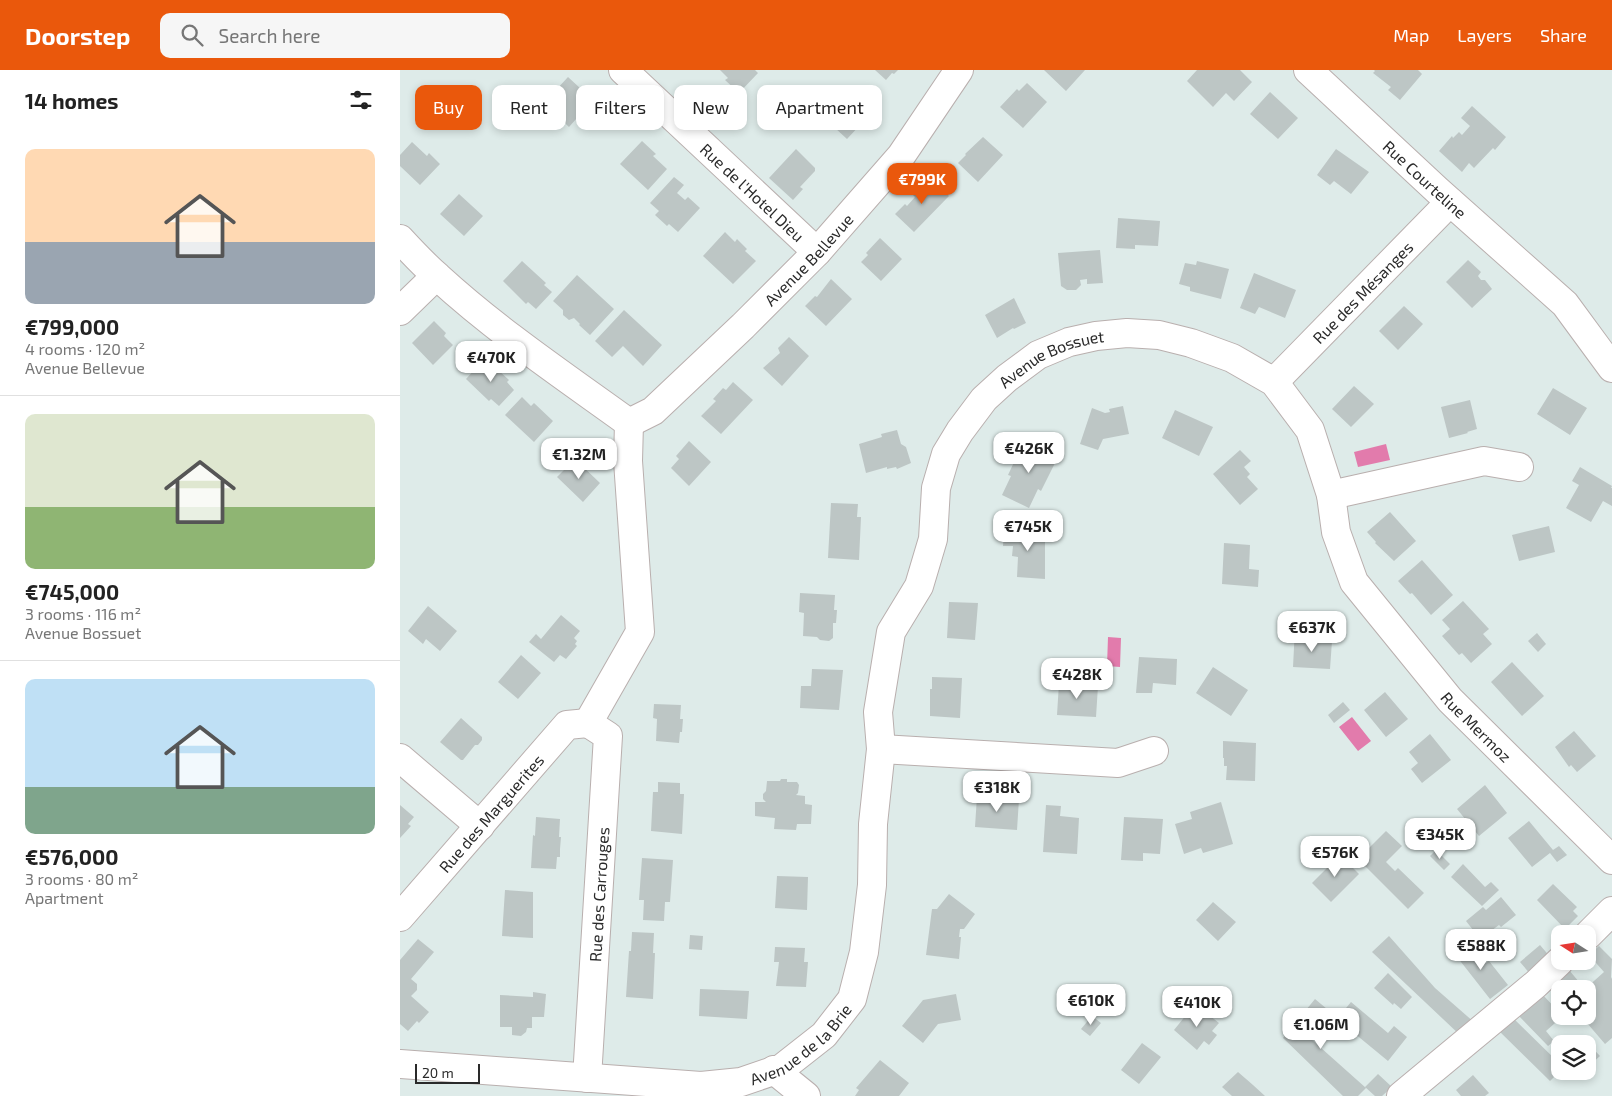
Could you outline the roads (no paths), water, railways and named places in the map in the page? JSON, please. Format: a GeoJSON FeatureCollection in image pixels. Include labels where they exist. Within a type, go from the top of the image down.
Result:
{"type":"FeatureCollection","features":[{"type":"Feature","properties":{"kind":"street","name":"Rue de l'Hotel Dieu"},"geometry":{"type":"LineString","coordinates":[[623,70],[817,252]]}},
{"type":"Feature","properties":{"kind":"street","name":"Avenue Bellevue"},"geometry":{"type":"LineString","coordinates":[[629,423],[653,411],[743,326],[817,252],[901,156],[959,70]]}},
{"type":"Feature","properties":{"kind":"street","name":"Rue Courteline"},"geometry":{"type":"LineString","coordinates":[[1308,70],[1450,202],[1565,304],[1612,368]]}},
{"type":"Feature","properties":{"kind":"street","name":"Rue des Mésanges"},"geometry":{"type":"LineString","coordinates":[[1274,382],[1450,202]]}},
{"type":"Feature","properties":{"kind":"street"},"geometry":{"type":"LineString","coordinates":[[400,239],[436,276],[473,307],[629,423],[628,461],[640,632],[588,723]]}},
{"type":"Feature","properties":{"kind":"street"},"geometry":{"type":"LineString","coordinates":[[400,311],[436,276]]}},
{"type":"Feature","properties":{"kind":"street","name":"Avenue Bossuet"},"geometry":{"type":"LineString","coordinates":[[882,749],[878,712],[891,632],[919,586],[933,539],[936,488],[946,454],[960,431],[990,394],[1007,378],[1038,355],[1068,342],[1127,332],[1159,335],[1191,342],[1232,358],[1274,382],[1310,430],[1331,495],[1336,532],[1354,582]]}},
{"type":"Feature","properties":{"kind":"street"},"geometry":{"type":"LineString","coordinates":[[1331,495],[1484,461],[1519,466]]}},
{"type":"Feature","properties":{"kind":"street","name":"Rue Mermoz"},"geometry":{"type":"LineString","coordinates":[[1354,582],[1450,700],[1612,860]]}},
{"type":"Feature","properties":{"kind":"street","name":"Rue des Marguerites"},"geometry":{"type":"LineString","coordinates":[[400,917],[567,725],[588,723]]}},
{"type":"Feature","properties":{"kind":"street","name":"Rue des Carrouges"},"geometry":{"type":"LineString","coordinates":[[588,723],[608,736],[588,1078]]}},
{"type":"Feature","properties":{"kind":"street"},"geometry":{"type":"LineString","coordinates":[[882,749],[1118,763],[1154,751]]}},
{"type":"Feature","properties":{"kind":"street","name":"Avenue de la Brie"},"geometry":{"type":"LineString","coordinates":[[400,1064],[588,1078],[701,1091],[741,1082],[782,1068],[824,1035],[852,999],[864,952],[872,885],[873,824],[882,749]]}},
{"type":"Feature","properties":{"kind":"street"},"geometry":{"type":"LineString","coordinates":[[400,758],[480,826]]}},
{"type":"Feature","properties":{"kind":"street"},"geometry":{"type":"LineString","coordinates":[[1596,927],[1612,911]]}},
{"type":"Feature","properties":{"kind":"street"},"geometry":{"type":"LineString","coordinates":[[1406,1095],[1551,970]]}},
{"type":"Feature","properties":{"kind":"street"},"geometry":{"type":"LineString","coordinates":[[774,1070],[806,1096]]}}]}
